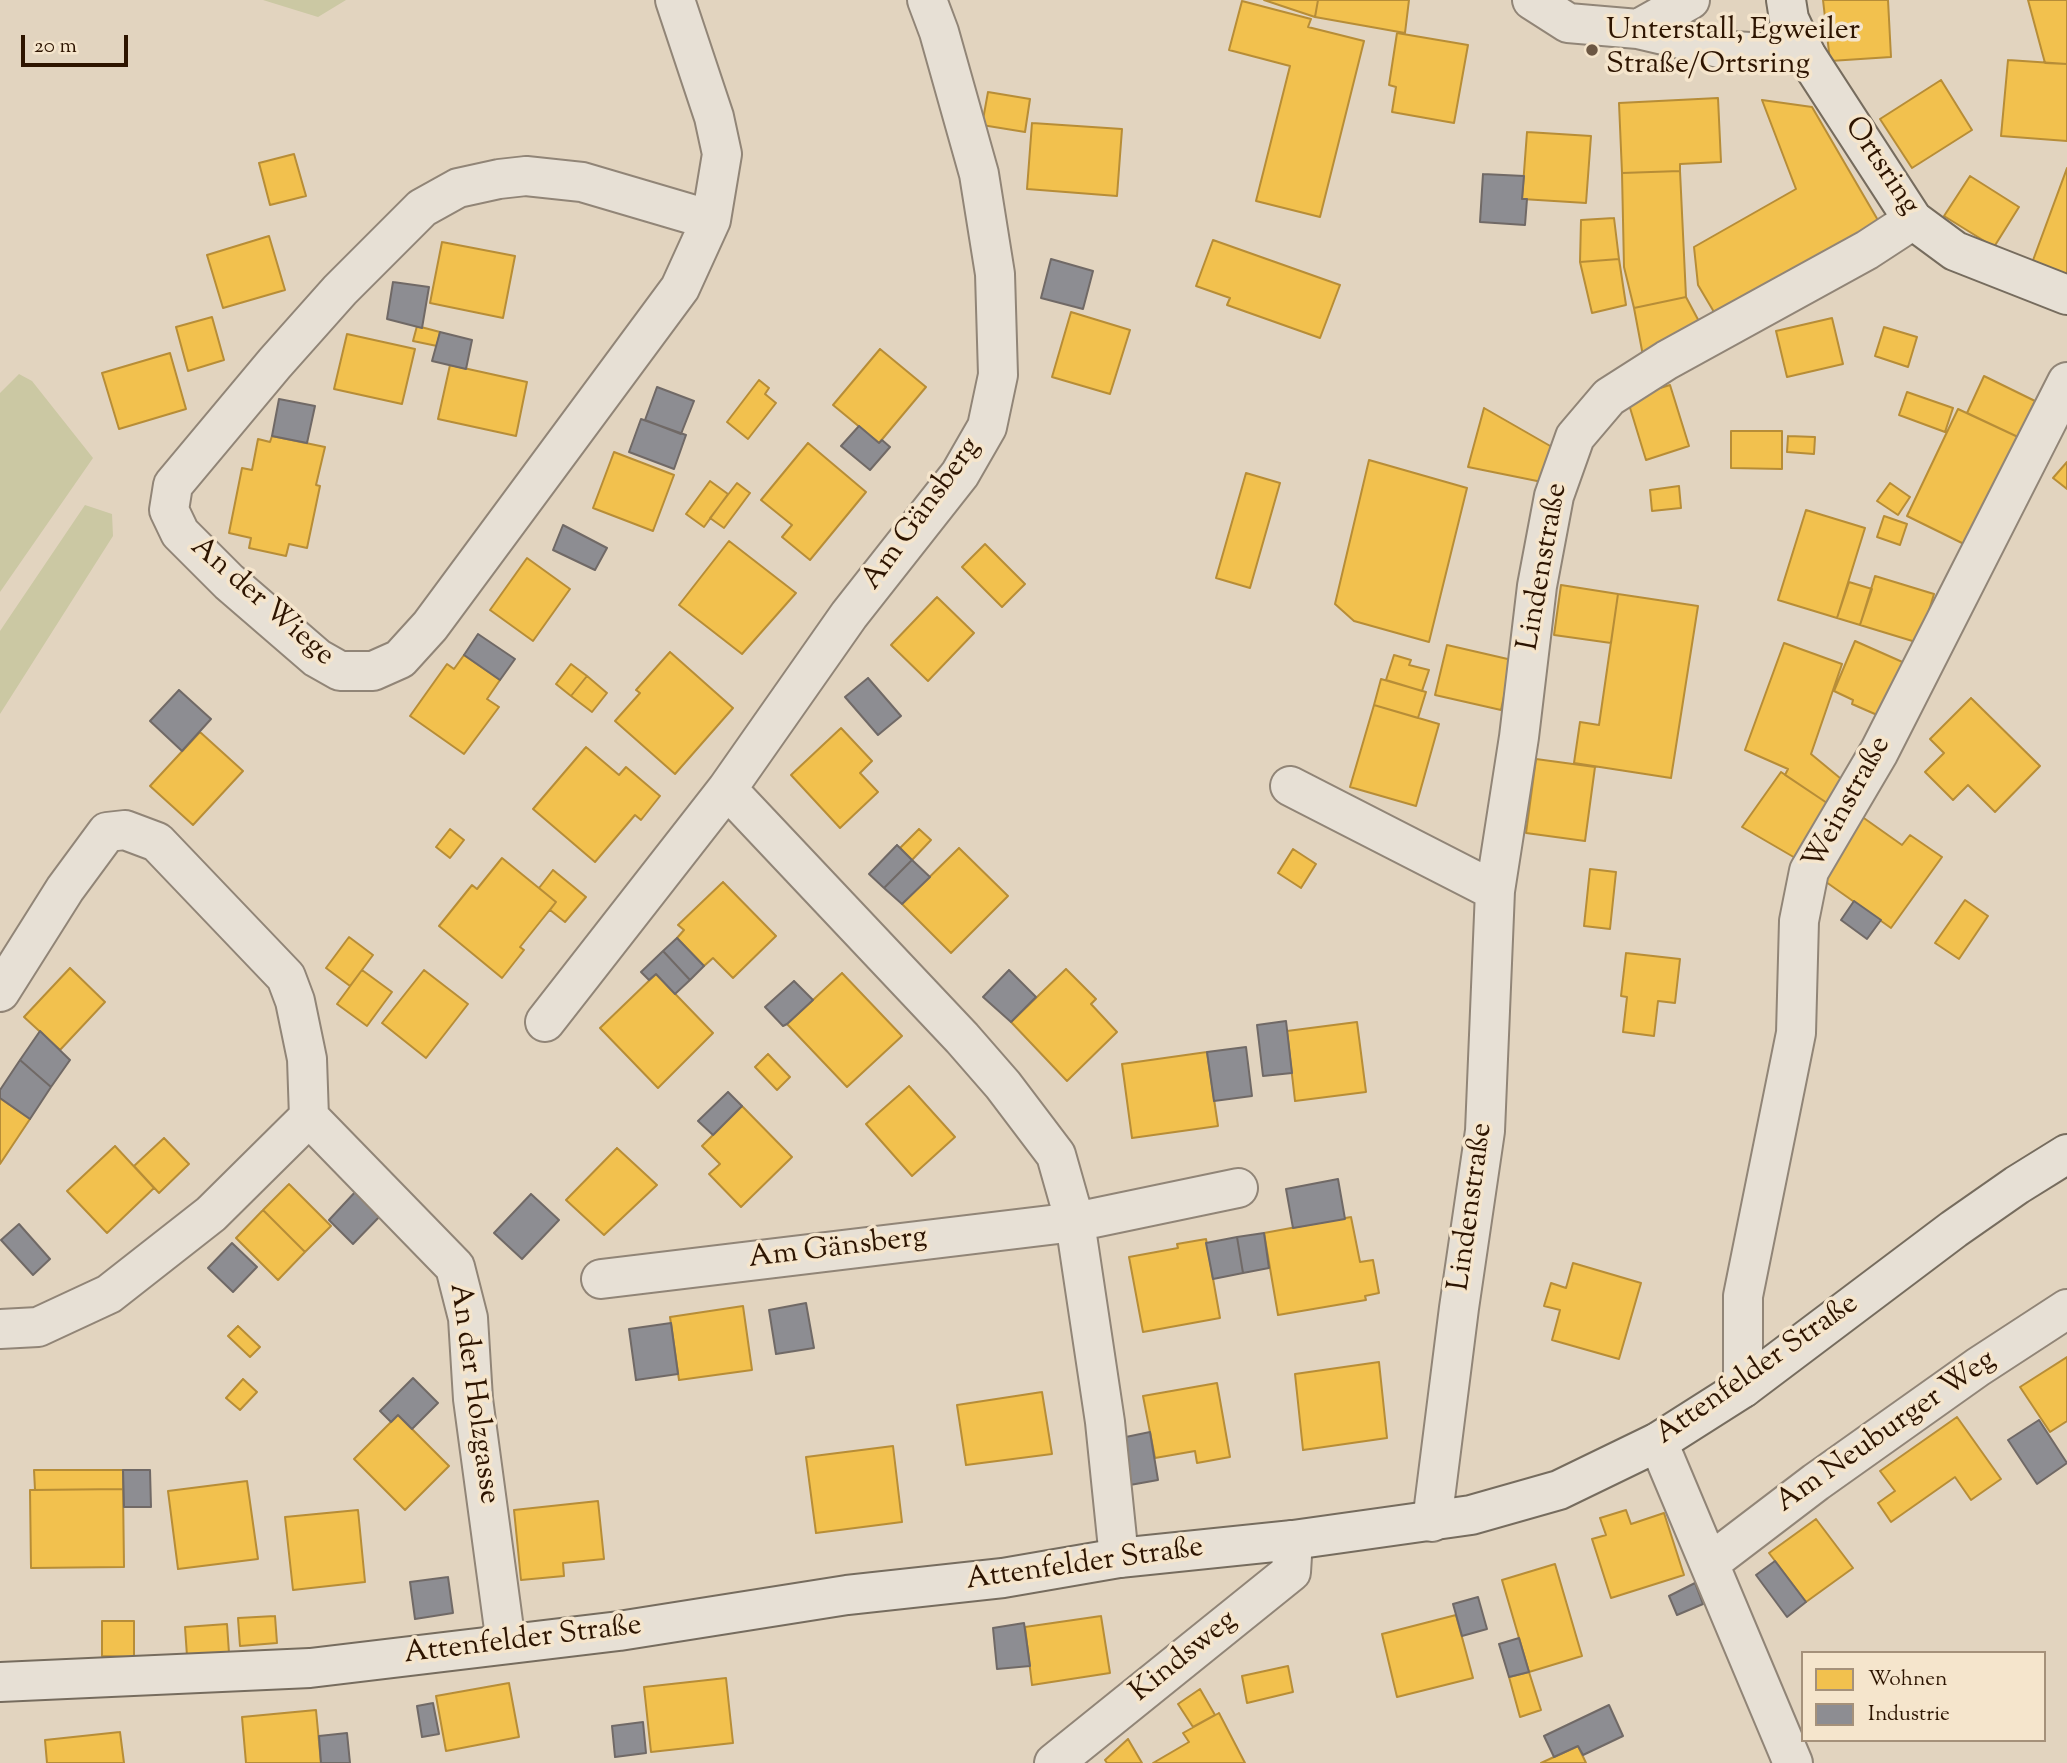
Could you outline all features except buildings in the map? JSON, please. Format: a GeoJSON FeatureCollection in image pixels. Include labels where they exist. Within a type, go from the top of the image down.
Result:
{"type":"FeatureCollection","features":[{"type":"Feature","properties":{"kind":"street","name":"An der Wiege"},"geometry":{"type":"LineString","coordinates":[[675,0],[714,117],[722,154],[711,220],[680,288],[430,626],[400,659],[373,671],[340,671],[317,658],[229,582],[180,533],[169,510],[173,485],[340,289],[422,208],[458,188],[526,176],[582,182],[711,220]]}},
{"type":"Feature","properties":{"kind":"street","name":"Am Gänsberg"},"geometry":{"type":"LineString","coordinates":[[545,1022],[727,789],[849,615],[960,474],[987,427],[998,375],[995,274],[979,174],[927,0]]}},
{"type":"Feature","properties":{"kind":"street"},"geometry":{"type":"LineString","coordinates":[[1532,0],[1568,23],[1638,29],[1732,51],[1806,55]]}},
{"type":"Feature","properties":{"kind":"street"},"geometry":{"type":"LineString","coordinates":[[1638,29],[1690,0]]}},
{"type":"Feature","properties":{"kind":"street","name":"Ortsring"},"geometry":{"type":"LineString","coordinates":[[1786,0],[1789,19],[1806,55],[1913,220],[1955,251],[2067,295]]}},
{"type":"Feature","properties":{"kind":"street","name":"Lindenstraße"},"geometry":{"type":"LineString","coordinates":[[1432,1522],[1485,1131],[1495,891],[1519,737],[1537,586],[1554,496],[1575,437],[1609,397],[1667,360],[1867,250],[1913,220]]}},
{"type":"Feature","properties":{"kind":"street","name":"Weinstraße"},"geometry":{"type":"LineString","coordinates":[[1743,1388],[1744,1296],[1796,1033],[1799,920],[1809,871],[1879,752],[2067,382]]}},
{"type":"Feature","properties":{"kind":"street"},"geometry":{"type":"LineString","coordinates":[[1290,786],[1495,891]]}},
{"type":"Feature","properties":{"kind":"street"},"geometry":{"type":"LineString","coordinates":[[727,789],[953,1028],[1003,1085],[1056,1155],[1076,1222],[1105,1422],[1119,1558]]}},
{"type":"Feature","properties":{"kind":"street"},"geometry":{"type":"LineString","coordinates":[[0,992],[65,889],[107,832],[125,830],[157,842],[286,977],[295,1001],[307,1059],[309,1117],[211,1214],[109,1294],[38,1327],[0,1329]]}},
{"type":"Feature","properties":{"kind":"street","name":"An der Holzgasse"},"geometry":{"type":"LineString","coordinates":[[309,1117],[455,1267],[468,1318],[473,1399],[506,1644]]}},
{"type":"Feature","properties":{"kind":"street","name":"Attenfelder Straße"},"geometry":{"type":"LineString","coordinates":[[0,1682],[310,1668],[619,1631],[847,1595],[1003,1577],[1119,1558],[1293,1540],[1471,1515],[1559,1490],[1658,1442],[1743,1388],[1954,1229],[2067,1154]]}},
{"type":"Feature","properties":{"kind":"street","name":"Am Gänsberg"},"geometry":{"type":"LineString","coordinates":[[601,1279],[1076,1222],[1238,1188]]}},
{"type":"Feature","properties":{"kind":"street","name":"Am Neuburger Weg"},"geometry":{"type":"LineString","coordinates":[[1711,1562],[1816,1482],[1978,1367],[2067,1309]]}},
{"type":"Feature","properties":{"kind":"street"},"geometry":{"type":"LineString","coordinates":[[1658,1442],[1711,1562],[1793,1763]]}},
{"type":"Feature","properties":{"kind":"street","name":"Kindsweg"},"geometry":{"type":"LineString","coordinates":[[1054,1763],[1290,1572],[1293,1540]]}},
{"type":"Feature","properties":{"kind":"shaded area"},"geometry":{"type":"Polygon","coordinates":[[[263,0],[346,0],[318,17],[263,0]]]}},
{"type":"Feature","properties":{"kind":"shaded area"},"geometry":{"type":"Polygon","coordinates":[[[19,374],[32,381],[93,458],[0,592],[0,393],[19,374]]]}},
{"type":"Feature","properties":{"kind":"shaded area"},"geometry":{"type":"Polygon","coordinates":[[[85,505],[112,514],[113,536],[0,714],[0,631],[85,505]]]}},
{"type":"Feature","properties":{"kind":"place","name":"Unterstall, Egweiler Straße/Ortsring"},"geometry":{"type":"Point","coordinates":[1592,50]}}]}
